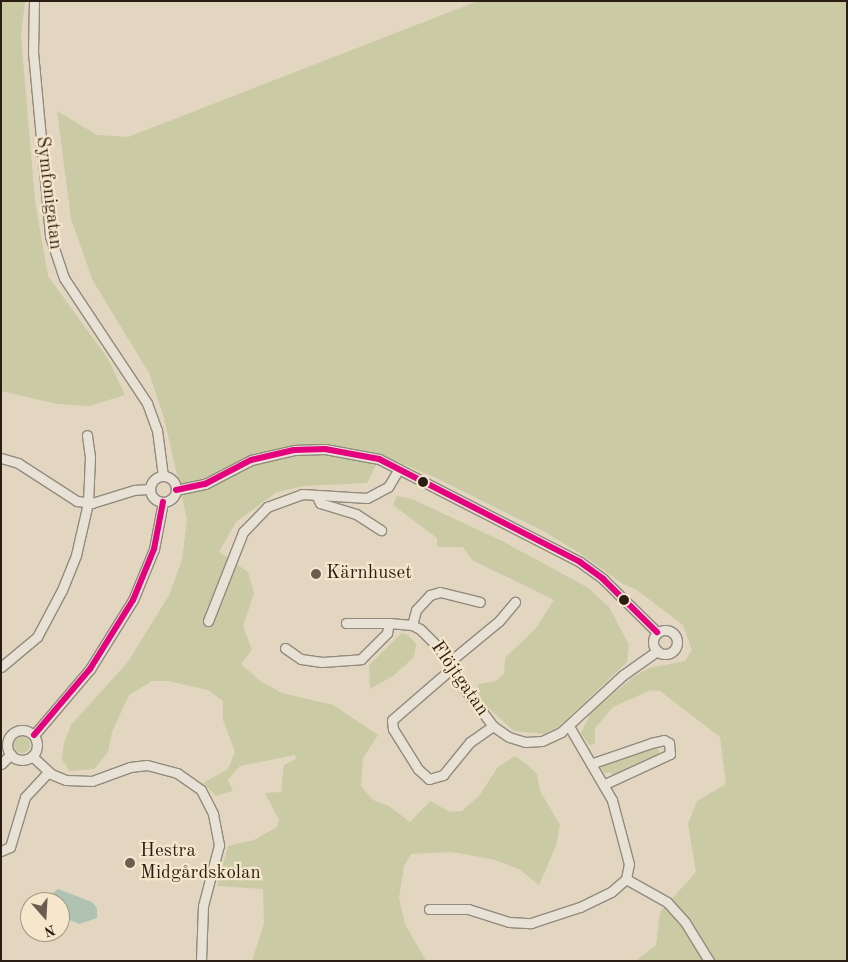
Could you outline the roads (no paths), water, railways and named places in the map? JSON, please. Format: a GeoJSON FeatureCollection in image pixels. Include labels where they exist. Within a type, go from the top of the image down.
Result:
{"type":"FeatureCollection","features":[{"type":"Feature","properties":{"kind":"street","name":"Symfonigatan"},"geometry":{"type":"LineString","coordinates":[[34,1],[33,52],[50,236],[64,278],[147,403],[157,430],[163,476]]}},
{"type":"Feature","properties":{"kind":"street"},"geometry":{"type":"LineString","coordinates":[[1,667],[36,637],[49,617],[76,555],[88,503],[90,456],[87,435]]}},
{"type":"Feature","properties":{"kind":"street"},"geometry":{"type":"LineString","coordinates":[[176,490],[198,486],[257,458],[303,449],[351,452],[399,469],[580,562],[603,579],[657,632]]}},
{"type":"Feature","properties":{"kind":"street"},"geometry":{"type":"LineString","coordinates":[[1,458],[18,463],[76,501],[88,503],[150,489]]}},
{"type":"Feature","properties":{"kind":"street"},"geometry":{"type":"LineString","coordinates":[[208,621],[236,546],[253,520],[283,499],[316,495],[367,498],[388,487],[399,469]]}},
{"type":"Feature","properties":{"kind":"street"},"geometry":{"type":"LineString","coordinates":[[163,476],[173,481],[176,490],[172,498],[163,502],[154,498],[150,489],[154,480],[163,476]]}},
{"type":"Feature","properties":{"kind":"street"},"geometry":{"type":"LineString","coordinates":[[316,495],[320,503],[356,514],[381,530]]}},
{"type":"Feature","properties":{"kind":"street"},"geometry":{"type":"LineString","coordinates":[[34,735],[90,669],[133,600],[154,548],[163,502]]}},
{"type":"Feature","properties":{"kind":"street"},"geometry":{"type":"LineString","coordinates":[[412,625],[416,610],[430,595],[440,592],[480,602]]}},
{"type":"Feature","properties":{"kind":"street"},"geometry":{"type":"LineString","coordinates":[[493,726],[470,742],[442,775],[429,779],[418,769],[393,729],[392,720],[498,621],[515,602]]}},
{"type":"Feature","properties":{"kind":"street"},"geometry":{"type":"LineString","coordinates":[[285,648],[301,659],[322,662],[361,659],[387,633],[388,622]]}},
{"type":"Feature","properties":{"kind":"street","name":"Flöjtgatan"},"geometry":{"type":"LineString","coordinates":[[346,623],[388,622],[412,625],[431,638],[493,726],[509,737],[533,742],[549,738],[569,726],[622,674],[657,651]]}},
{"type":"Feature","properties":{"kind":"street"},"geometry":{"type":"LineString","coordinates":[[669,630],[677,642],[669,653],[657,651],[653,643],[657,632],[669,630]]}},
{"type":"Feature","properties":{"kind":"street"},"geometry":{"type":"LineString","coordinates":[[429,909],[468,909],[509,922],[531,924],[580,907],[611,892],[626,879],[629,864],[605,784],[569,726]]}},
{"type":"Feature","properties":{"kind":"street"},"geometry":{"type":"LineString","coordinates":[[25,730],[34,735],[37,746],[32,756],[22,759],[11,754],[8,744],[14,732],[25,730]]}},
{"type":"Feature","properties":{"kind":"street"},"geometry":{"type":"LineString","coordinates":[[593,763],[651,743],[664,740],[669,743],[670,754],[605,784]]}},
{"type":"Feature","properties":{"kind":"street"},"geometry":{"type":"LineString","coordinates":[[1,764],[11,754]]}},
{"type":"Feature","properties":{"kind":"street"},"geometry":{"type":"LineString","coordinates":[[32,756],[48,772],[66,780],[81,782],[147,765],[177,773],[201,790],[213,814],[219,845],[204,906],[201,961]]}},
{"type":"Feature","properties":{"kind":"street"},"geometry":{"type":"LineString","coordinates":[[1,851],[10,847],[25,797],[48,772]]}},
{"type":"Feature","properties":{"kind":"street"},"geometry":{"type":"LineString","coordinates":[[626,879],[667,902],[685,922],[709,961]]}},
{"type":"Feature","properties":{"kind":"place","name":"Kärnhuset"},"geometry":{"type":"Point","coordinates":[316,574]}},
{"type":"Feature","properties":{"kind":"place","name":"Hestra Midgårdskolan"},"geometry":{"type":"Point","coordinates":[130,863]}}]}
